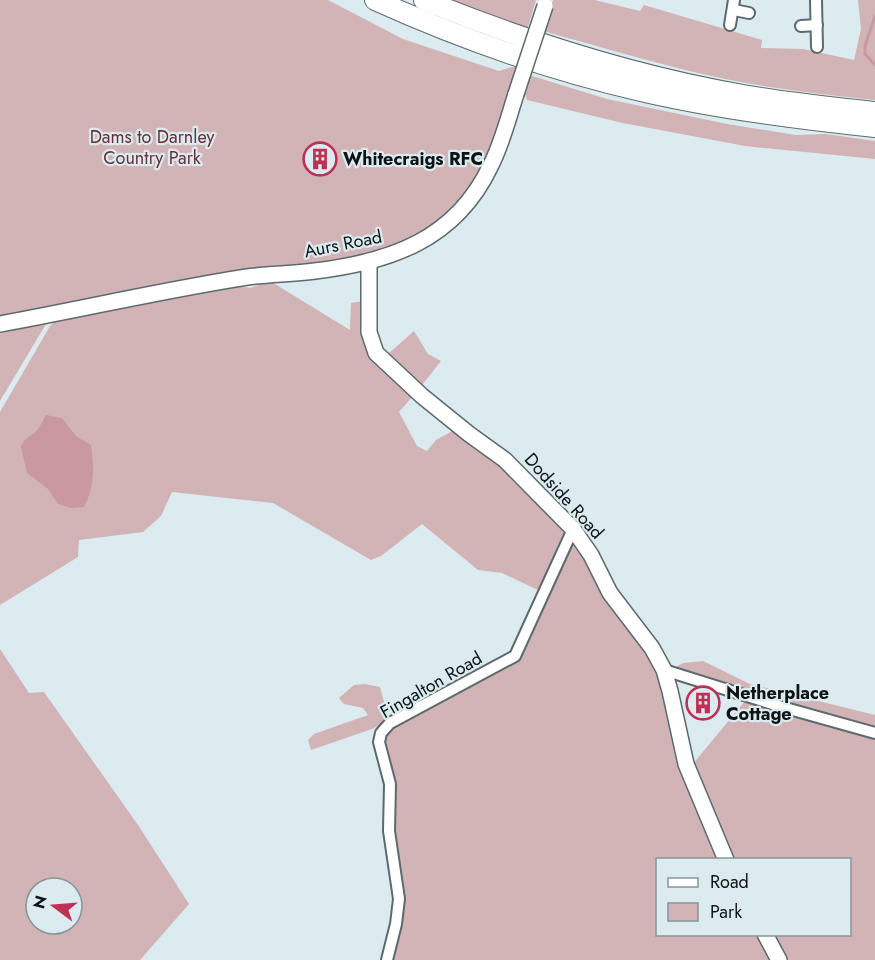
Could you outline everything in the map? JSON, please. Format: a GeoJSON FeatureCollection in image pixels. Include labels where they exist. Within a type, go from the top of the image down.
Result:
{"type":"FeatureCollection","features":[{"type":"Feature","properties":{"kind":"highway"},"geometry":{"type":"LineString","coordinates":[[375,0],[511,54],[602,81],[707,104],[875,127]]}},
{"type":"Feature","properties":{"kind":"highway"},"geometry":{"type":"LineString","coordinates":[[424,0],[525,38],[677,82],[787,102],[875,112]]}},
{"type":"Feature","properties":{"kind":"main road","name":"Aurs Road"},"geometry":{"type":"LineString","coordinates":[[0,324],[248,277],[316,271],[369,262],[397,254],[424,241],[443,227],[471,200],[484,179],[496,153],[545,2]]}},
{"type":"Feature","properties":{"kind":"main road","name":"Dodside Road"},"geometry":{"type":"LineString","coordinates":[[369,262],[369,332],[376,353],[422,396],[505,460],[573,529],[591,555],[610,593],[652,648],[664,670],[686,764],[725,858]]}},
{"type":"Feature","properties":{"kind":"main road"},"geometry":{"type":"LineString","coordinates":[[766,936],[779,960]]}},
{"type":"Feature","properties":{"kind":"street"},"geometry":{"type":"LineString","coordinates":[[816,0],[817,47]]}},
{"type":"Feature","properties":{"kind":"street"},"geometry":{"type":"LineString","coordinates":[[730,25],[734,5],[749,13]]}},
{"type":"Feature","properties":{"kind":"street"},"geometry":{"type":"LineString","coordinates":[[801,26],[817,25]]}},
{"type":"Feature","properties":{"kind":"street","name":"Fingalton Road"},"geometry":{"type":"LineString","coordinates":[[387,960],[396,924],[399,899],[389,831],[390,784],[379,742],[381,733],[390,723],[515,656],[573,529]]}},
{"type":"Feature","properties":{"kind":"street"},"geometry":{"type":"LineString","coordinates":[[664,670],[875,733]]}},
{"type":"Feature","properties":{"kind":"green space","name":"Dams to Darnley Country Park"},"geometry":{"type":"Polygon","coordinates":[[[0,0],[328,0],[403,39],[499,71],[526,63],[507,123],[461,211],[391,256],[49,319],[0,401],[0,0]]]}},
{"type":"Feature","properties":{"kind":"green space"},"geometry":{"type":"Polygon","coordinates":[[[447,0],[536,0],[527,30],[447,0]]]}},
{"type":"Feature","properties":{"kind":"green space"},"geometry":{"type":"Polygon","coordinates":[[[553,0],[595,0],[640,11],[644,5],[762,40],[761,48],[803,49],[854,60],[861,29],[858,0],[875,0],[875,100],[762,86],[725,79],[657,63],[543,31],[553,0]]]}},
{"type":"Feature","properties":{"kind":"green space"},"geometry":{"type":"Polygon","coordinates":[[[529,75],[607,99],[727,124],[796,135],[826,134],[875,141],[875,159],[745,146],[623,123],[527,100],[524,91],[529,75]]]}},
{"type":"Feature","properties":{"kind":"green space"},"geometry":{"type":"Polygon","coordinates":[[[270,281],[350,330],[351,303],[363,301],[363,335],[368,353],[413,396],[399,412],[417,446],[427,451],[436,440],[454,430],[492,457],[565,529],[538,590],[502,573],[478,570],[422,524],[381,556],[371,560],[273,503],[172,492],[161,516],[143,532],[79,540],[78,557],[0,605],[0,412],[50,326],[56,320],[81,313],[240,286],[250,288],[270,281]]]}},
{"type":"Feature","properties":{"kind":"green space"},"geometry":{"type":"Polygon","coordinates":[[[414,331],[428,354],[441,361],[422,385],[389,353],[414,331]]]}},
{"type":"Feature","properties":{"kind":"green space"},"geometry":{"type":"Polygon","coordinates":[[[572,543],[577,544],[653,657],[719,858],[656,858],[656,936],[759,936],[773,960],[393,960],[398,935],[393,836],[383,742],[390,727],[517,661],[572,543]]]}},
{"type":"Feature","properties":{"kind":"green space"},"geometry":{"type":"Polygon","coordinates":[[[0,649],[29,693],[44,692],[138,825],[189,904],[140,960],[0,960],[0,649]]]}},
{"type":"Feature","properties":{"kind":"green space"},"geometry":{"type":"Polygon","coordinates":[[[703,661],[750,684],[875,715],[875,727],[778,702],[672,669],[683,663],[703,661]]]}},
{"type":"Feature","properties":{"kind":"green space"},"geometry":{"type":"Polygon","coordinates":[[[365,684],[380,687],[389,720],[372,729],[311,750],[308,740],[314,734],[368,715],[363,708],[344,704],[339,698],[354,685],[365,684]]]}},
{"type":"Feature","properties":{"kind":"green space"},"geometry":{"type":"Polygon","coordinates":[[[745,701],[773,712],[875,737],[875,960],[788,960],[775,936],[851,936],[851,858],[734,858],[692,765],[745,701]]]}},
{"type":"Feature","properties":{"kind":"shaded area"},"geometry":{"type":"Polygon","coordinates":[[[46,415],[62,418],[76,436],[91,445],[93,476],[84,507],[71,508],[58,504],[48,489],[27,473],[21,447],[24,441],[38,429],[46,415]]]}},
{"type":"Feature","properties":{"kind":"waterway"},"geometry":{"type":"LineString","coordinates":[[875,16],[865,46],[865,54],[875,65]]}},
{"type":"Feature","properties":{"kind":"place","name":"Whitecraigs RFC"},"geometry":{"type":"Point","coordinates":[320,159]}},
{"type":"Feature","properties":{"kind":"place","name":"Netherplace Cottage"},"geometry":{"type":"Point","coordinates":[703,703]}}]}
